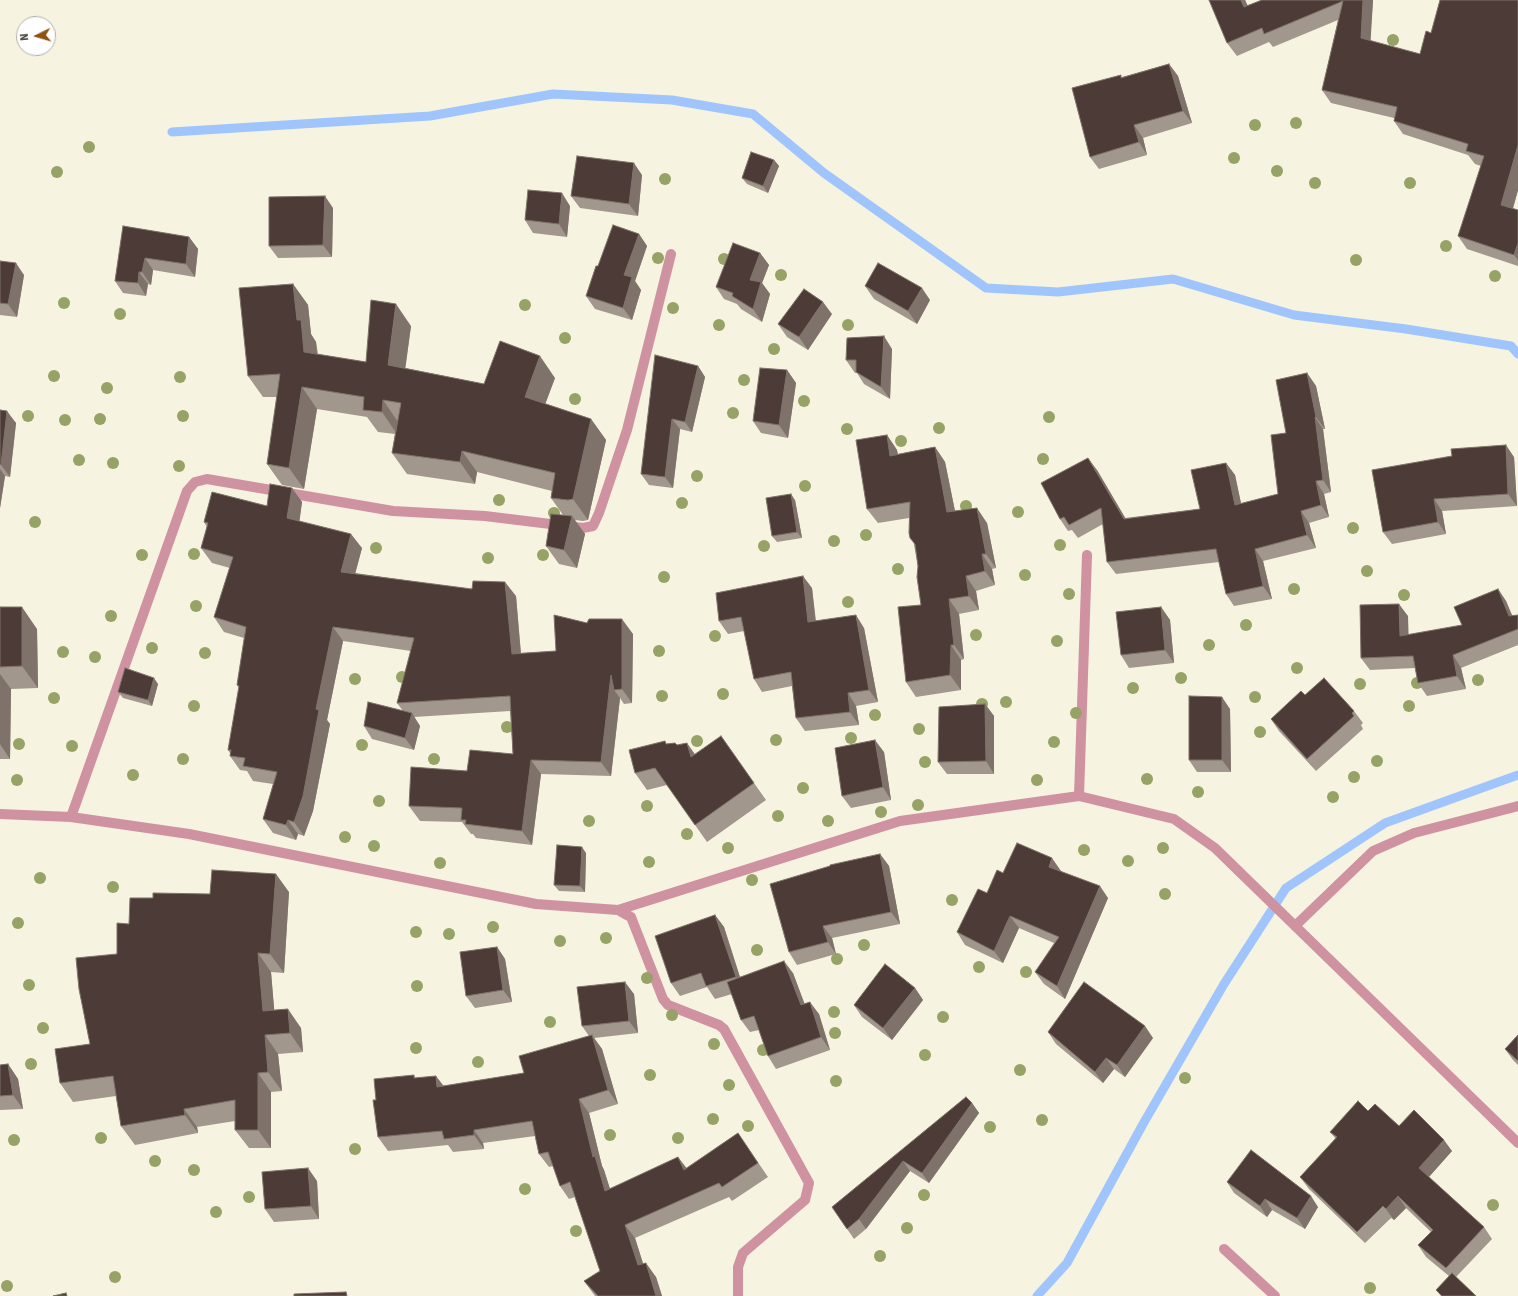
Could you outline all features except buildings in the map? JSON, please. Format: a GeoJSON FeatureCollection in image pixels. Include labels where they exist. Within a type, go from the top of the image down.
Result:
{"type":"FeatureCollection","features":[{"type":"Feature","properties":{"kind":"street"},"geometry":{"type":"LineString","coordinates":[[71,817],[187,491],[195,482],[207,479],[394,510],[485,516],[583,528],[593,526],[599,513],[627,430],[671,254]]}},
{"type":"Feature","properties":{"kind":"street"},"geometry":{"type":"LineString","coordinates":[[1079,796],[1088,555]]}},
{"type":"Feature","properties":{"kind":"street"},"geometry":{"type":"LineString","coordinates":[[0,814],[71,817],[189,834],[536,904],[618,910],[900,821],[1079,796],[1174,819],[1215,848],[1518,1143]]}},
{"type":"Feature","properties":{"kind":"street"},"geometry":{"type":"LineString","coordinates":[[1295,926],[1373,851],[1414,833],[1518,806]]}},
{"type":"Feature","properties":{"kind":"street"},"geometry":{"type":"LineString","coordinates":[[618,910],[631,917],[663,999],[668,1005],[719,1025],[724,1029],[809,1183],[805,1200],[743,1253],[738,1267],[738,1296]]}},
{"type":"Feature","properties":{"kind":"street"},"geometry":{"type":"LineString","coordinates":[[1224,1249],[1276,1296]]}},
{"type":"Feature","properties":{"kind":"waterway"},"geometry":{"type":"LineString","coordinates":[[172,132],[430,116],[553,94],[672,100],[753,114],[824,173],[986,288],[1058,292],[1173,279],[1294,315],[1406,329],[1511,346],[1518,354]]}},
{"type":"Feature","properties":{"kind":"waterway"},"geometry":{"type":"LineString","coordinates":[[1037,1296],[1067,1263],[1143,1124],[1224,984],[1286,888],[1385,823],[1518,775]]}}]}
